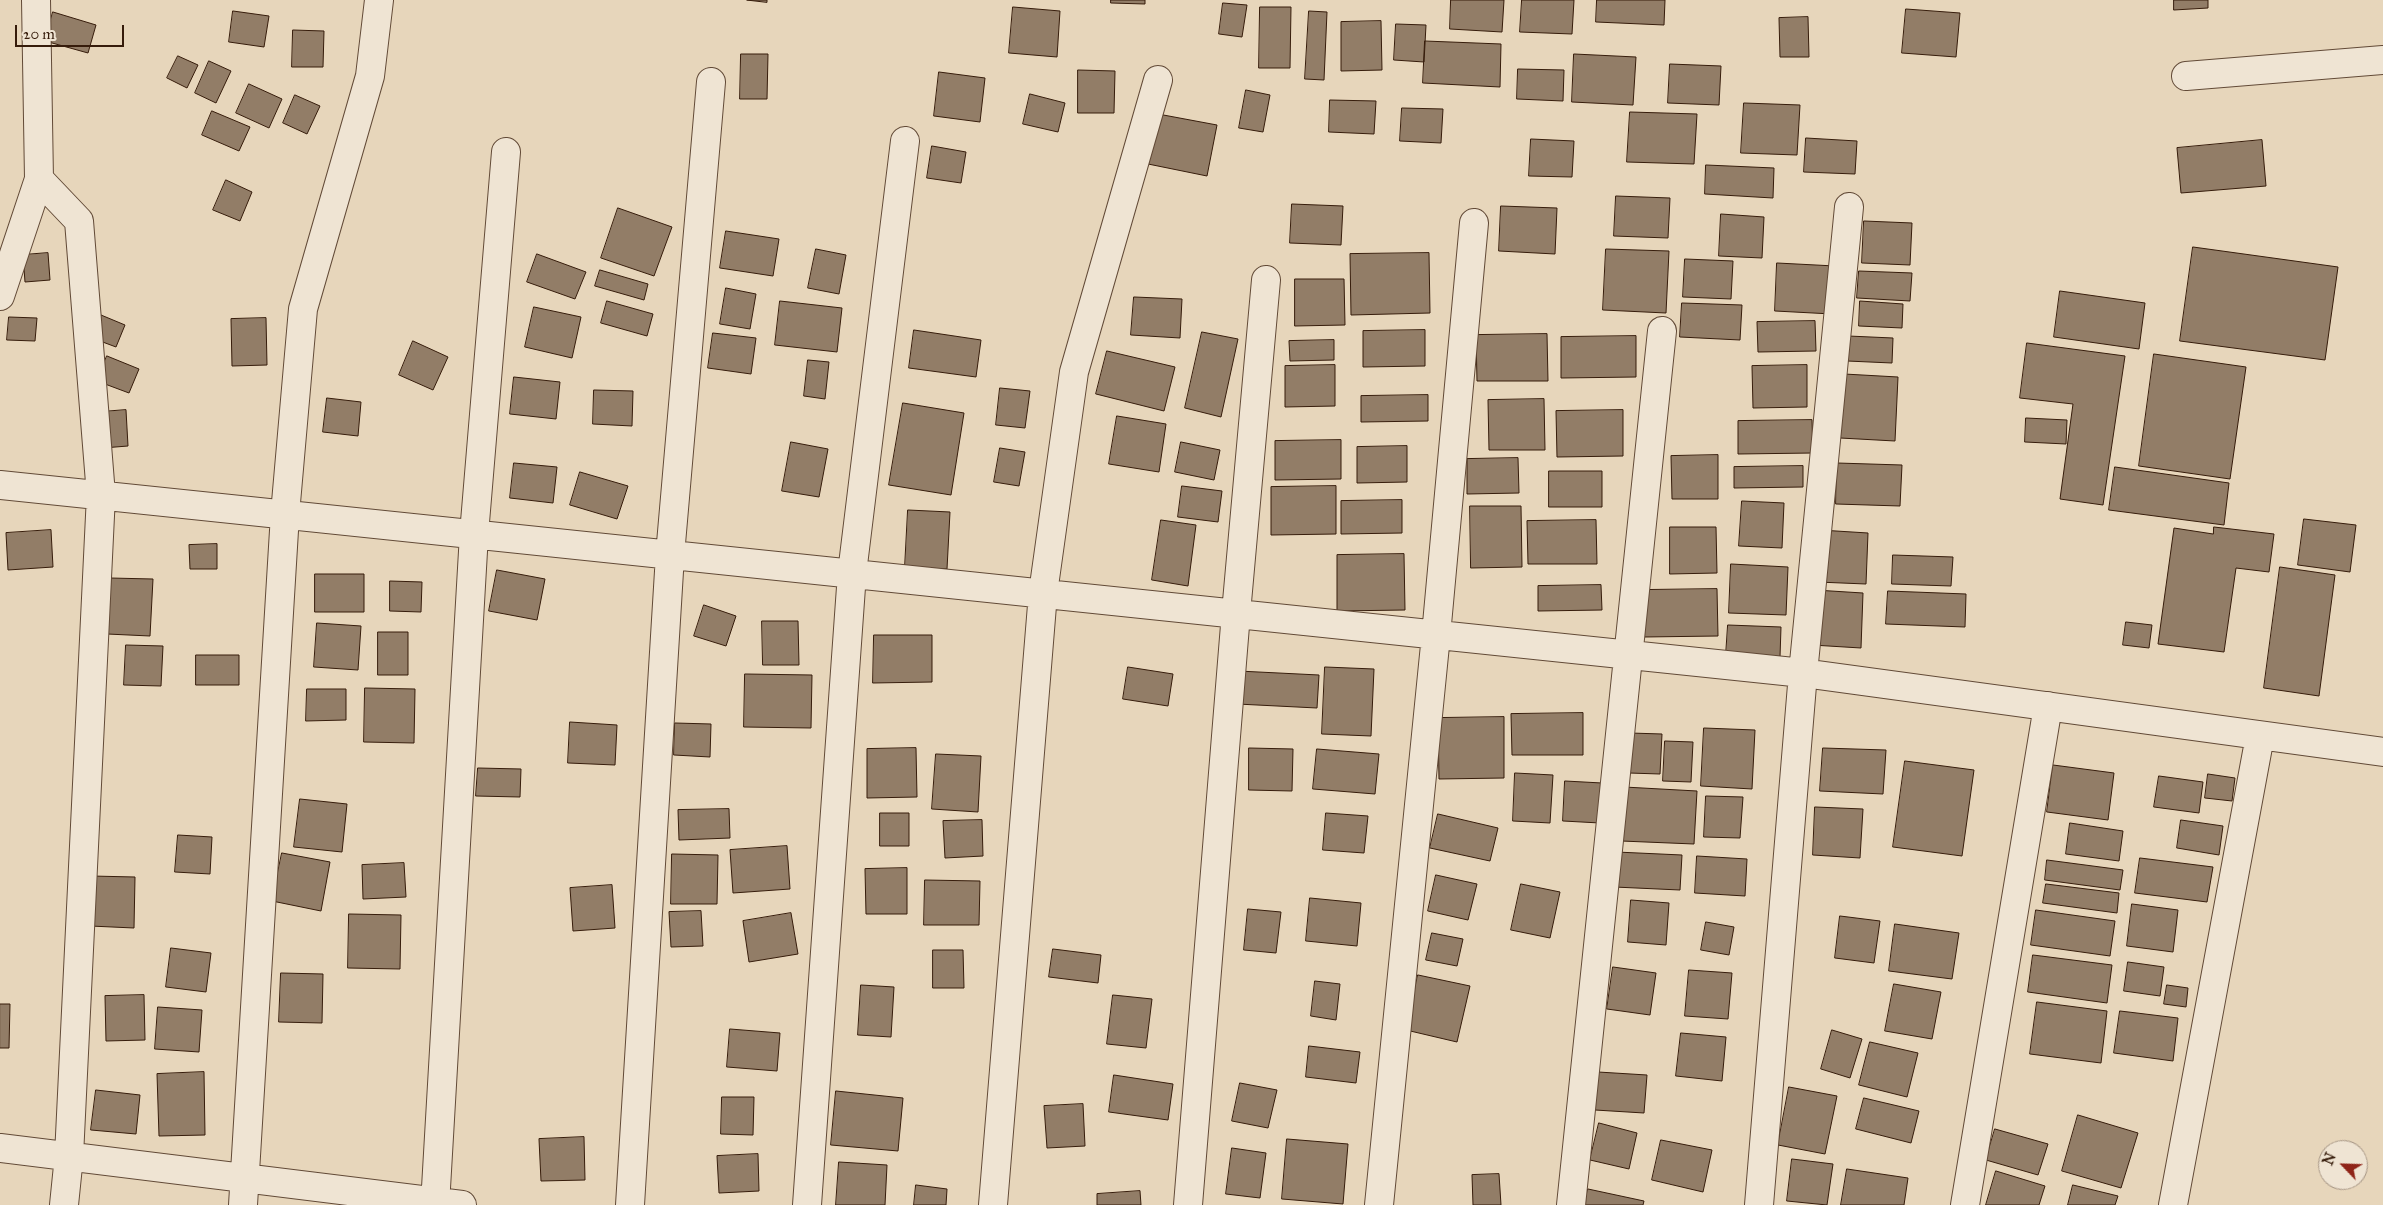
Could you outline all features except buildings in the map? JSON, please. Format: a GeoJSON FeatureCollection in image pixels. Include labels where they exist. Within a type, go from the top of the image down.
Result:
{"type":"FeatureCollection","features":[{"type":"Feature","properties":{"kind":"street"},"geometry":{"type":"LineString","coordinates":[[0,296],[39,179],[36,0]]}},
{"type":"Feature","properties":{"kind":"street"},"geometry":{"type":"LineString","coordinates":[[243,1205],[285,514],[304,309],[370,76],[379,0]]}},
{"type":"Feature","properties":{"kind":"street"},"geometry":{"type":"LineString","coordinates":[[2186,76],[2383,60]]}},
{"type":"Feature","properties":{"kind":"street"},"geometry":{"type":"LineString","coordinates":[[993,1205],[1043,594],[1074,372],[1158,80]]}},
{"type":"Feature","properties":{"kind":"street"},"geometry":{"type":"LineString","coordinates":[[630,1205],[670,555],[711,82]]}},
{"type":"Feature","properties":{"kind":"street"},"geometry":{"type":"LineString","coordinates":[[807,1205],[852,574],[905,141]]}},
{"type":"Feature","properties":{"kind":"street"},"geometry":{"type":"LineString","coordinates":[[0,1148],[444,1204],[474,534],[506,152]]}},
{"type":"Feature","properties":{"kind":"street"},"geometry":{"type":"LineString","coordinates":[[39,179],[79,221],[101,495],[69,1156],[64,1205]]}},
{"type":"Feature","properties":{"kind":"street"},"geometry":{"type":"LineString","coordinates":[[1759,1205],[1803,673],[1849,207]]}},
{"type":"Feature","properties":{"kind":"street"},"geometry":{"type":"LineString","coordinates":[[1379,1205],[1436,635],[1474,223]]}},
{"type":"Feature","properties":{"kind":"street"},"geometry":{"type":"LineString","coordinates":[[1188,1205],[1236,613],[1266,280]]}},
{"type":"Feature","properties":{"kind":"street"},"geometry":{"type":"LineString","coordinates":[[1571,1205],[1662,331]]}},
{"type":"Feature","properties":{"kind":"street"},"geometry":{"type":"LineString","coordinates":[[0,485],[1803,673],[2383,752]]}},
{"type":"Feature","properties":{"kind":"street"},"geometry":{"type":"LineString","coordinates":[[1965,1205],[2048,706]]}},
{"type":"Feature","properties":{"kind":"street"},"geometry":{"type":"LineString","coordinates":[[2173,1205],[2260,736]]}}]}
